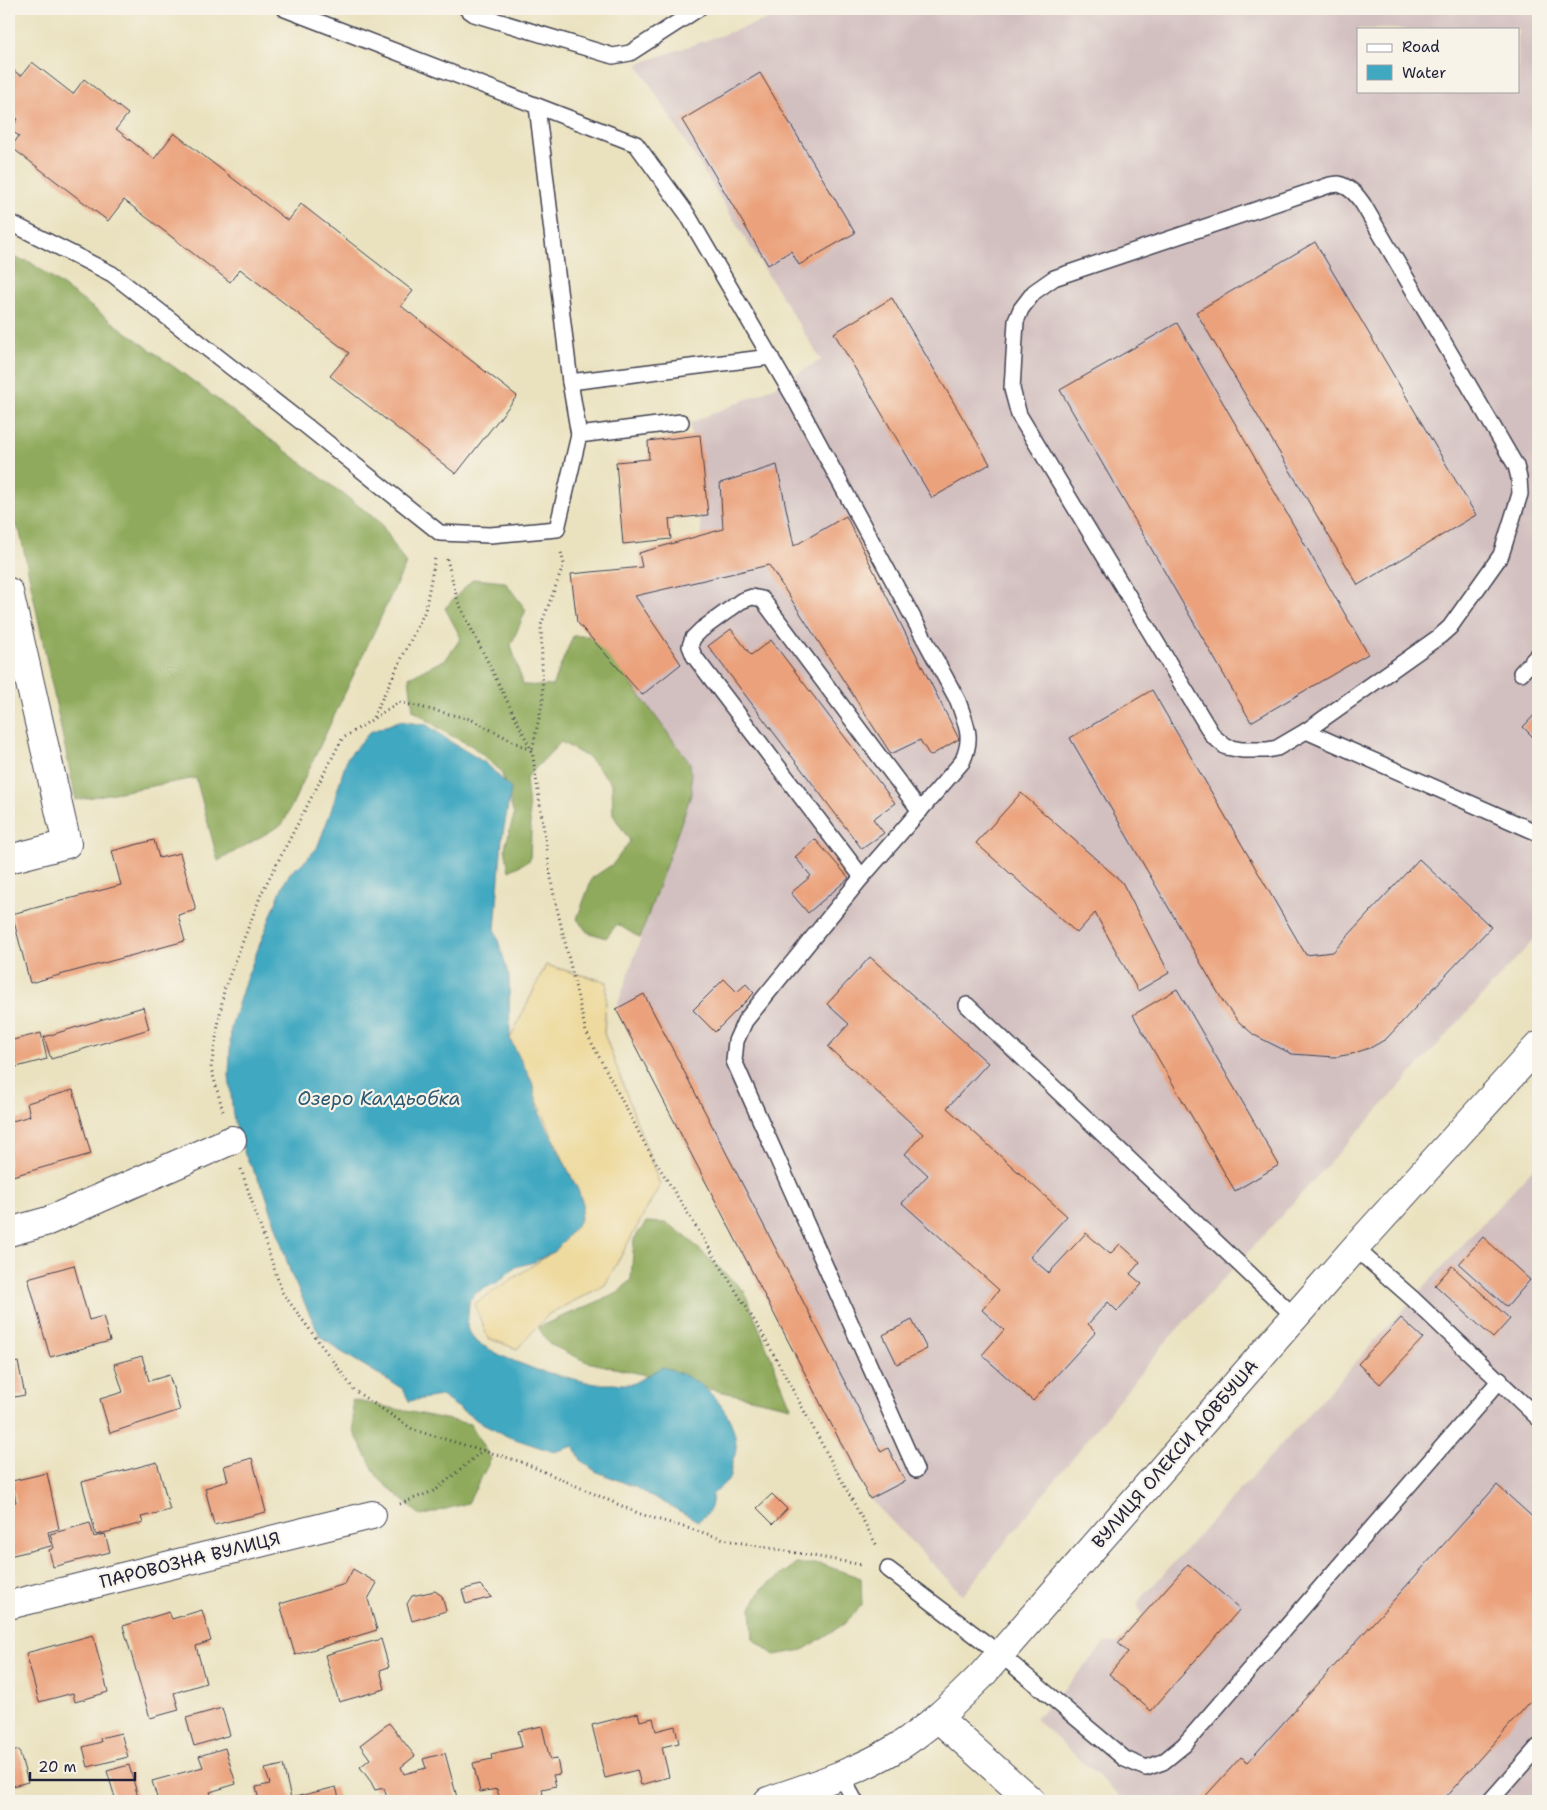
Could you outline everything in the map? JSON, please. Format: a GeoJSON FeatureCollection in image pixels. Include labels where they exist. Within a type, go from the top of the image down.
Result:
{"type":"FeatureCollection","features":[{"type":"Feature","properties":{"kind":"street"},"geometry":{"type":"LineString","coordinates":[[9,592],[67,844],[9,859]]}},
{"type":"Feature","properties":{"kind":"street","name":"ВУЛИЦЯ ОЛЕКСИ ДОВБУША"},"geometry":{"type":"LineString","coordinates":[[768,1801],[842,1776],[893,1750],[938,1718],[981,1676],[1355,1248],[1538,1046]]}},
{"type":"Feature","properties":{"kind":"street"},"geometry":{"type":"LineString","coordinates":[[9,1232],[48,1221],[232,1140]]}},
{"type":"Feature","properties":{"kind":"street","name":"ПАРОВОЗНА ВУЛИЦЯ"},"geometry":{"type":"LineString","coordinates":[[9,1605],[372,1515]]}},
{"type":"Feature","properties":{"kind":"street"},"geometry":{"type":"LineString","coordinates":[[938,1718],[1031,1801]]}},
{"type":"Feature","properties":{"kind":"lane"},"geometry":{"type":"LineString","coordinates":[[285,9],[636,144],[687,214],[796,401],[958,700],[968,731],[968,749],[962,762],[862,877],[745,1021],[736,1041],[734,1061],[916,1470]]}},
{"type":"Feature","properties":{"kind":"lane"},"geometry":{"type":"LineString","coordinates":[[467,9],[474,14],[613,56],[630,53],[698,9]]}},
{"type":"Feature","properties":{"kind":"lane"},"geometry":{"type":"LineString","coordinates":[[9,222],[112,274],[440,533],[490,534],[557,530],[579,435],[570,382],[537,106]]}},
{"type":"Feature","properties":{"kind":"lane"},"geometry":{"type":"LineString","coordinates":[[1340,184],[1347,186],[1363,204],[1516,466],[1520,494],[1501,555],[1450,627],[1306,731],[1277,748],[1267,750],[1226,748],[1213,736],[1019,415],[1012,389],[1016,321],[1034,292],[1054,278],[1330,185],[1340,184]]}},
{"type":"Feature","properties":{"kind":"lane"},"geometry":{"type":"LineString","coordinates":[[570,382],[770,357]]}},
{"type":"Feature","properties":{"kind":"lane"},"geometry":{"type":"LineString","coordinates":[[579,435],[681,422]]}},
{"type":"Feature","properties":{"kind":"lane"},"geometry":{"type":"LineString","coordinates":[[862,877],[694,656],[690,646],[692,638],[700,630],[741,601],[752,596],[762,599],[920,811]]}},
{"type":"Feature","properties":{"kind":"lane"},"geometry":{"type":"LineString","coordinates":[[1521,673],[1538,655]]}},
{"type":"Feature","properties":{"kind":"lane"},"geometry":{"type":"LineString","coordinates":[[1306,731],[1538,832]]}},
{"type":"Feature","properties":{"kind":"lane"},"geometry":{"type":"LineString","coordinates":[[967,1005],[1295,1317]]}},
{"type":"Feature","properties":{"kind":"lane"},"geometry":{"type":"LineString","coordinates":[[1355,1248],[1500,1380],[1538,1418]]}},
{"type":"Feature","properties":{"kind":"lane"},"geometry":{"type":"LineString","coordinates":[[888,1570],[1000,1654],[1125,1759],[1146,1768],[1163,1762],[1184,1745],[1500,1380]]}},
{"type":"Feature","properties":{"kind":"lane"},"geometry":{"type":"LineString","coordinates":[[1490,1801],[1538,1747]]}},
{"type":"Feature","properties":{"kind":"lane"},"geometry":{"type":"LineString","coordinates":[[842,1776],[855,1801]]}},
{"type":"Feature","properties":{"kind":"path"},"geometry":{"type":"LineString","coordinates":[[532,751],[543,700],[541,625],[564,564],[557,530]]}},
{"type":"Feature","properties":{"kind":"path"},"geometry":{"type":"LineString","coordinates":[[372,719],[425,611],[440,533]]}},
{"type":"Feature","properties":{"kind":"path"},"geometry":{"type":"LineString","coordinates":[[440,533],[458,602],[532,751],[553,890],[586,1032],[646,1146],[762,1333],[867,1526],[888,1570]]}},
{"type":"Feature","properties":{"kind":"path"},"geometry":{"type":"LineString","coordinates":[[532,751],[470,719],[399,702],[342,739],[262,892],[224,990],[211,1068],[232,1140],[282,1292],[355,1391],[414,1430],[522,1462],[640,1514],[713,1536],[888,1570]]}},
{"type":"Feature","properties":{"kind":"path"},"geometry":{"type":"LineString","coordinates":[[372,1515],[436,1490],[483,1450]]}},
{"type":"Feature","properties":{"kind":"shaded area"},"geometry":{"type":"Polygon","coordinates":[[[798,9],[1538,9],[1538,935],[1163,1345],[963,1595],[870,1499],[616,1009],[692,792],[690,763],[575,607],[600,581],[703,550],[690,423],[764,392],[821,360],[637,64],[798,9]]]}},
{"type":"Feature","properties":{"kind":"shaded area"},"geometry":{"type":"Polygon","coordinates":[[[1538,1163],[1538,1801],[1126,1801],[1035,1719],[1105,1643],[1118,1643],[1142,1616],[1137,1603],[1538,1163]]]}},
{"type":"Feature","properties":{"kind":"green space"},"geometry":{"type":"Polygon","coordinates":[[[9,256],[30,262],[181,372],[380,522],[406,564],[283,824],[218,861],[196,778],[76,800],[20,532],[9,516],[9,256]]]}},
{"type":"Feature","properties":{"kind":"green space"},"geometry":{"type":"Polygon","coordinates":[[[473,579],[505,582],[526,610],[511,645],[523,685],[552,686],[573,636],[596,636],[690,763],[692,792],[640,938],[617,924],[606,938],[587,932],[577,919],[592,878],[613,864],[630,841],[613,815],[612,784],[589,758],[561,742],[526,778],[531,831],[530,860],[509,871],[505,848],[514,815],[501,771],[472,746],[446,733],[413,710],[409,677],[446,659],[461,638],[445,608],[473,579]]]}},
{"type":"Feature","properties":{"kind":"green space"},"geometry":{"type":"Polygon","coordinates":[[[646,1222],[667,1223],[684,1235],[744,1291],[791,1407],[587,1362],[549,1344],[538,1327],[618,1293],[631,1279],[634,1239],[646,1222]]]}},
{"type":"Feature","properties":{"kind":"green space"},"geometry":{"type":"Polygon","coordinates":[[[352,1400],[470,1424],[491,1459],[468,1503],[421,1516],[378,1478],[354,1432],[352,1400]]]}},
{"type":"Feature","properties":{"kind":"green space"},"geometry":{"type":"Polygon","coordinates":[[[796,1564],[821,1564],[861,1578],[862,1605],[844,1624],[803,1650],[774,1655],[753,1639],[751,1608],[762,1589],[796,1564]]]}},
{"type":"Feature","properties":{"kind":"sand"},"geometry":{"type":"Polygon","coordinates":[[[546,965],[607,982],[604,1033],[660,1185],[605,1285],[549,1314],[517,1349],[488,1338],[474,1304],[556,1250],[583,1204],[510,1039],[546,965]]]}},
{"type":"Feature","properties":{"kind":"water","name":"Озеро Калдьобка"},"geometry":{"type":"Polygon","coordinates":[[[399,721],[427,725],[487,764],[511,789],[502,839],[495,930],[509,976],[510,1039],[532,1082],[540,1114],[578,1190],[583,1204],[579,1222],[556,1250],[534,1262],[515,1267],[498,1282],[475,1293],[469,1302],[467,1328],[476,1342],[504,1357],[537,1370],[595,1384],[632,1384],[663,1367],[685,1376],[706,1389],[727,1416],[735,1436],[736,1447],[731,1477],[712,1495],[712,1504],[709,1510],[698,1521],[635,1487],[595,1471],[581,1460],[574,1446],[554,1452],[509,1437],[484,1425],[441,1396],[409,1401],[403,1389],[340,1351],[320,1336],[291,1274],[265,1192],[245,1155],[233,1116],[229,1075],[231,1027],[245,982],[283,885],[290,873],[317,848],[331,811],[347,758],[370,732],[399,721]]]}},
{"type":"Feature","properties":{"kind":"building"},"geometry":{"type":"Polygon","coordinates":[[[32,62],[73,94],[84,79],[128,114],[116,129],[154,159],[174,133],[288,221],[301,204],[413,291],[401,306],[517,396],[456,474],[330,376],[349,353],[240,269],[230,282],[124,200],[108,221],[11,147],[19,136],[10,130],[18,119],[9,111],[9,67],[21,76],[32,62]]]}},
{"type":"Feature","properties":{"kind":"building"},"geometry":{"type":"Polygon","coordinates":[[[760,73],[855,233],[799,265],[791,251],[768,265],[682,120],[760,73]]]}},
{"type":"Feature","properties":{"kind":"building"},"geometry":{"type":"Polygon","coordinates":[[[1315,242],[1476,515],[1358,585],[1196,312],[1315,242]]]}},
{"type":"Feature","properties":{"kind":"building"},"geometry":{"type":"Polygon","coordinates":[[[892,298],[990,464],[932,498],[834,333],[892,298]]]}},
{"type":"Feature","properties":{"kind":"building"},"geometry":{"type":"Polygon","coordinates":[[[1177,323],[1368,654],[1251,722],[1060,390],[1177,323]]]}},
{"type":"Feature","properties":{"kind":"building"},"geometry":{"type":"Polygon","coordinates":[[[700,435],[708,515],[669,519],[671,539],[623,544],[616,462],[649,459],[648,441],[700,435]]]}},
{"type":"Feature","properties":{"kind":"building"},"geometry":{"type":"Polygon","coordinates":[[[777,465],[794,546],[846,516],[959,739],[930,756],[920,740],[891,754],[769,565],[635,596],[681,664],[642,695],[577,622],[571,574],[642,567],[639,553],[723,529],[720,483],[777,465]]]}},
{"type":"Feature","properties":{"kind":"building"},"geometry":{"type":"Polygon","coordinates":[[[731,629],[751,655],[771,640],[895,803],[873,819],[884,833],[862,849],[708,646],[731,629]]]}},
{"type":"Feature","properties":{"kind":"building"},"geometry":{"type":"Polygon","coordinates":[[[1152,690],[1306,955],[1333,952],[1419,859],[1491,927],[1386,1039],[1372,1047],[1352,1054],[1335,1057],[1292,1054],[1254,1035],[1238,1021],[1224,1003],[1070,738],[1152,690]]]}},
{"type":"Feature","properties":{"kind":"building"},"geometry":{"type":"Polygon","coordinates":[[[1538,711],[1538,742],[1523,727],[1538,711]]]}},
{"type":"Feature","properties":{"kind":"building"},"geometry":{"type":"Polygon","coordinates":[[[1021,793],[1122,882],[1169,973],[1138,991],[1095,913],[1077,933],[976,843],[1021,793]]]}},
{"type":"Feature","properties":{"kind":"building"},"geometry":{"type":"Polygon","coordinates":[[[815,839],[849,878],[808,913],[791,893],[811,876],[795,857],[815,839]]]}},
{"type":"Feature","properties":{"kind":"building"},"geometry":{"type":"Polygon","coordinates":[[[154,840],[159,858],[180,853],[196,910],[178,915],[185,941],[30,983],[12,914],[121,885],[112,851],[154,840]]]}},
{"type":"Feature","properties":{"kind":"building"},"geometry":{"type":"Polygon","coordinates":[[[870,957],[988,1063],[947,1108],[1067,1216],[1030,1257],[1049,1273],[1086,1233],[1110,1254],[1120,1244],[1140,1262],[1130,1274],[1142,1284],[1117,1311],[1108,1302],[1088,1324],[1096,1332],[1033,1401],[982,1355],[1004,1330],[982,1310],[999,1290],[902,1203],[928,1175],[905,1154],[923,1134],[828,1047],[849,1024],[827,1004],[870,957]]]}},
{"type":"Feature","properties":{"kind":"building"},"geometry":{"type":"Polygon","coordinates":[[[724,979],[737,992],[746,984],[754,993],[715,1032],[693,1010],[724,979]]]}},
{"type":"Feature","properties":{"kind":"building"},"geometry":{"type":"Polygon","coordinates":[[[1177,989],[1279,1165],[1235,1191],[1133,1015],[1177,989]]]}},
{"type":"Feature","properties":{"kind":"building"},"geometry":{"type":"Polygon","coordinates":[[[644,994],[881,1452],[888,1448],[905,1481],[870,1499],[616,1009],[644,994]]]}},
{"type":"Feature","properties":{"kind":"building"},"geometry":{"type":"Polygon","coordinates":[[[143,1007],[149,1029],[51,1059],[44,1037],[143,1007]]]}},
{"type":"Feature","properties":{"kind":"building"},"geometry":{"type":"Polygon","coordinates":[[[41,1033],[47,1059],[9,1069],[9,1041],[41,1033]]]}},
{"type":"Feature","properties":{"kind":"building"},"geometry":{"type":"Polygon","coordinates":[[[73,1090],[91,1154],[9,1177],[9,1122],[30,1116],[27,1103],[73,1090]]]}},
{"type":"Feature","properties":{"kind":"building"},"geometry":{"type":"Polygon","coordinates":[[[1483,1237],[1530,1280],[1507,1307],[1459,1264],[1483,1237]]]}},
{"type":"Feature","properties":{"kind":"building"},"geometry":{"type":"Polygon","coordinates":[[[74,1265],[89,1320],[103,1316],[110,1341],[50,1357],[28,1278],[74,1265]]]}},
{"type":"Feature","properties":{"kind":"building"},"geometry":{"type":"Polygon","coordinates":[[[1452,1266],[1510,1319],[1493,1338],[1435,1285],[1452,1266]]]}},
{"type":"Feature","properties":{"kind":"building"},"geometry":{"type":"Polygon","coordinates":[[[1401,1318],[1423,1338],[1380,1384],[1358,1364],[1401,1318]]]}},
{"type":"Feature","properties":{"kind":"building"},"geometry":{"type":"Polygon","coordinates":[[[912,1320],[927,1349],[897,1364],[883,1335],[912,1320]]]}},
{"type":"Feature","properties":{"kind":"building"},"geometry":{"type":"Polygon","coordinates":[[[142,1356],[149,1381],[169,1375],[180,1410],[110,1433],[100,1399],[123,1392],[114,1364],[142,1356]]]}},
{"type":"Feature","properties":{"kind":"building"},"geometry":{"type":"Polygon","coordinates":[[[18,1362],[25,1395],[9,1398],[9,1364],[18,1362]]]}},
{"type":"Feature","properties":{"kind":"building"},"geometry":{"type":"Polygon","coordinates":[[[252,1458],[266,1512],[214,1525],[205,1488],[228,1481],[224,1466],[252,1458]]]}},
{"type":"Feature","properties":{"kind":"building"},"geometry":{"type":"Polygon","coordinates":[[[157,1462],[170,1510],[141,1517],[143,1523],[96,1535],[82,1482],[157,1462]]]}},
{"type":"Feature","properties":{"kind":"building"},"geometry":{"type":"Polygon","coordinates":[[[47,1473],[59,1529],[48,1532],[51,1546],[9,1556],[9,1503],[16,1502],[12,1481],[47,1473]]]}},
{"type":"Feature","properties":{"kind":"building"},"geometry":{"type":"Polygon","coordinates":[[[1497,1485],[1538,1522],[1538,1693],[1442,1801],[1201,1801],[1241,1757],[1248,1762],[1497,1485]]]}},
{"type":"Feature","properties":{"kind":"building"},"geometry":{"type":"Polygon","coordinates":[[[772,1494],[787,1509],[773,1524],[757,1508],[772,1494]]]}},
{"type":"Feature","properties":{"kind":"building"},"geometry":{"type":"Polygon","coordinates":[[[90,1523],[94,1537],[105,1534],[110,1552],[53,1567],[49,1550],[54,1548],[50,1534],[90,1523]]]}},
{"type":"Feature","properties":{"kind":"building"},"geometry":{"type":"Polygon","coordinates":[[[1188,1564],[1240,1609],[1151,1711],[1109,1674],[1128,1652],[1118,1643],[1188,1564]]]}},
{"type":"Feature","properties":{"kind":"building"},"geometry":{"type":"Polygon","coordinates":[[[353,1569],[377,1583],[368,1599],[377,1630],[295,1655],[280,1604],[345,1584],[353,1569]]]}},
{"type":"Feature","properties":{"kind":"building"},"geometry":{"type":"Polygon","coordinates":[[[480,1585],[492,1597],[466,1604],[462,1590],[480,1585]]]}},
{"type":"Feature","properties":{"kind":"building"},"geometry":{"type":"Polygon","coordinates":[[[435,1591],[442,1596],[446,1611],[412,1621],[407,1604],[412,1596],[435,1591]]]}},
{"type":"Feature","properties":{"kind":"building"},"geometry":{"type":"Polygon","coordinates":[[[202,1610],[211,1641],[196,1646],[206,1683],[174,1693],[179,1710],[150,1718],[123,1626],[169,1612],[172,1619],[202,1610]]]}},
{"type":"Feature","properties":{"kind":"building"},"geometry":{"type":"Polygon","coordinates":[[[93,1635],[108,1692],[75,1702],[73,1693],[39,1702],[26,1653],[93,1635]]]}},
{"type":"Feature","properties":{"kind":"building"},"geometry":{"type":"Polygon","coordinates":[[[381,1639],[389,1667],[380,1670],[385,1689],[339,1702],[325,1655],[381,1639]]]}},
{"type":"Feature","properties":{"kind":"building"},"geometry":{"type":"Polygon","coordinates":[[[222,1708],[230,1735],[194,1746],[186,1718],[222,1708]]]}},
{"type":"Feature","properties":{"kind":"building"},"geometry":{"type":"Polygon","coordinates":[[[638,1713],[640,1721],[653,1718],[656,1731],[675,1726],[679,1743],[662,1747],[669,1777],[641,1785],[637,1770],[605,1778],[592,1725],[638,1713]]]}},
{"type":"Feature","properties":{"kind":"building"},"geometry":{"type":"Polygon","coordinates":[[[389,1723],[415,1756],[401,1767],[404,1774],[426,1768],[423,1759],[445,1753],[458,1801],[388,1801],[384,1788],[375,1790],[360,1767],[370,1759],[360,1745],[389,1723]]]}},
{"type":"Feature","properties":{"kind":"building"},"geometry":{"type":"Polygon","coordinates":[[[542,1726],[550,1760],[557,1759],[560,1774],[553,1775],[556,1786],[542,1789],[543,1795],[516,1801],[500,1801],[497,1789],[480,1792],[473,1763],[492,1759],[491,1754],[522,1747],[518,1731],[542,1726]]]}},
{"type":"Feature","properties":{"kind":"building"},"geometry":{"type":"Polygon","coordinates":[[[121,1733],[128,1757],[88,1767],[83,1747],[101,1742],[100,1738],[121,1733]]]}},
{"type":"Feature","properties":{"kind":"building"},"geometry":{"type":"Polygon","coordinates":[[[225,1748],[236,1784],[210,1792],[213,1801],[158,1801],[152,1781],[203,1767],[199,1756],[225,1748]]]}},
{"type":"Feature","properties":{"kind":"building"},"geometry":{"type":"Polygon","coordinates":[[[19,1750],[28,1782],[9,1787],[9,1753],[19,1750]]]}},
{"type":"Feature","properties":{"kind":"building"},"geometry":{"type":"Polygon","coordinates":[[[129,1765],[138,1797],[116,1801],[107,1771],[129,1765]]]}},
{"type":"Feature","properties":{"kind":"building"},"geometry":{"type":"Polygon","coordinates":[[[283,1765],[291,1798],[336,1787],[340,1801],[259,1801],[256,1787],[270,1784],[265,1769],[283,1765]]]}}]}
